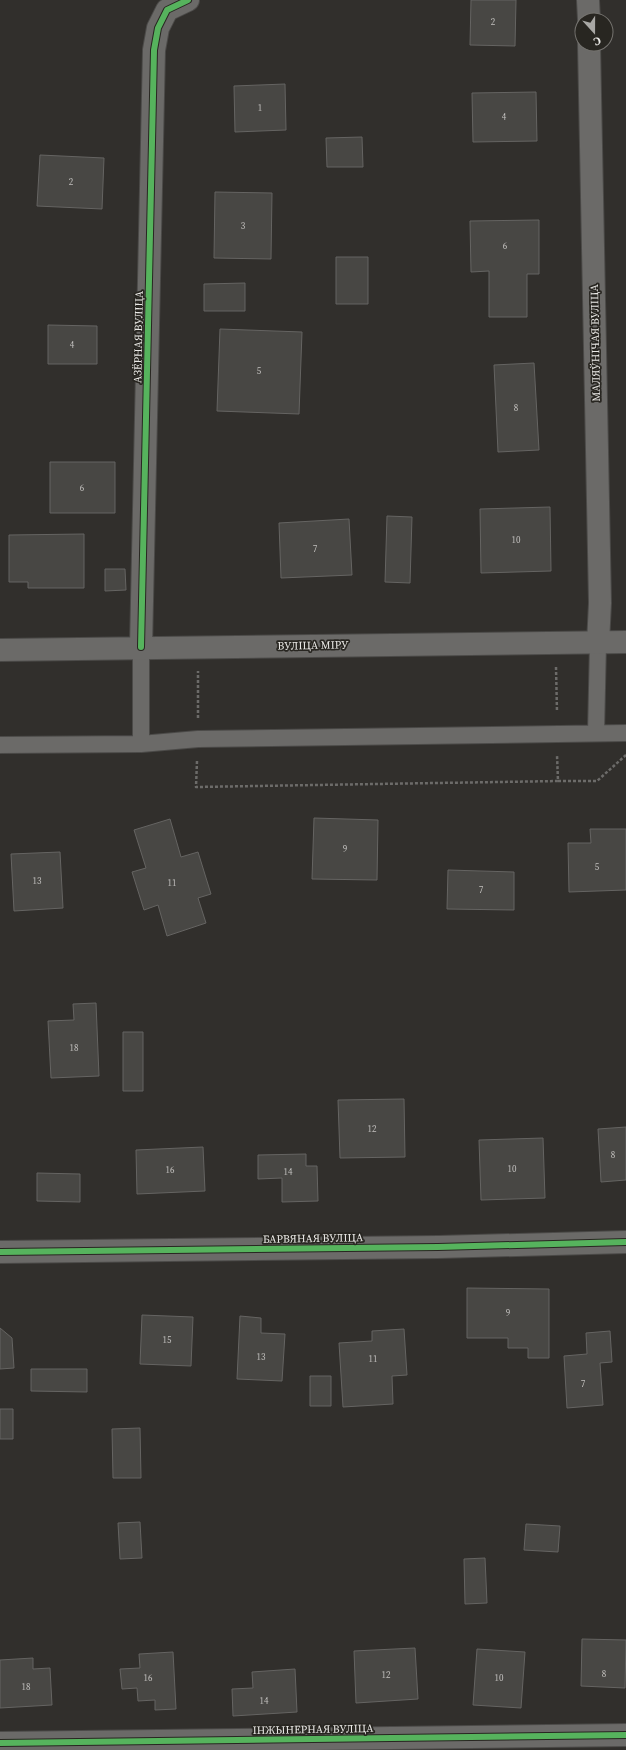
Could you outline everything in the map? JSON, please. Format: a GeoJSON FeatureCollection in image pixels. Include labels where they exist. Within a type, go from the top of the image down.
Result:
{"type":"FeatureCollection","features":[{"type":"Feature","properties":{"kind":"street","name":"АЗЁРНАЯ ВУЛІЦА"},"geometry":{"type":"LineString","coordinates":[[141,647],[154,50],[158,28],[167,10],[188,0]]}},
{"type":"Feature","properties":{"kind":"street"},"geometry":{"type":"LineString","coordinates":[[588,0],[588,12]]}},
{"type":"Feature","properties":{"kind":"street","name":"МАЛЯЎНІЧАЯ ВУЛІЦА"},"geometry":{"type":"LineString","coordinates":[[589,52],[600,604],[598,643]]}},
{"type":"Feature","properties":{"kind":"street","name":"ВУЛІЦА МІРУ"},"geometry":{"type":"LineString","coordinates":[[0,650],[626,642]]}},
{"type":"Feature","properties":{"kind":"street","name":"БАРВЯНАЯ ВУЛІЦА"},"geometry":{"type":"LineString","coordinates":[[0,1252],[438,1247],[626,1242]]}},
{"type":"Feature","properties":{"kind":"street","name":"ІНЖЫНЕРНАЯ ВУЛІЦА"},"geometry":{"type":"LineString","coordinates":[[0,1743],[626,1735]]}},
{"type":"Feature","properties":{"kind":"lane"},"geometry":{"type":"LineString","coordinates":[[596,733],[598,643]]}},
{"type":"Feature","properties":{"kind":"lane"},"geometry":{"type":"LineString","coordinates":[[141,647],[141,744]]}},
{"type":"Feature","properties":{"kind":"lane"},"geometry":{"type":"LineString","coordinates":[[0,744],[141,744],[198,739],[596,733],[626,734]]}},
{"type":"Feature","properties":{"kind":"path"},"geometry":{"type":"LineString","coordinates":[[558,781],[597,781],[626,755]]}},
{"type":"Feature","properties":{"kind":"building"},"geometry":{"type":"Polygon","coordinates":[[[471,0],[516,0],[515,46],[470,45],[471,0]]]}},
{"type":"Feature","properties":{"kind":"building"},"geometry":{"type":"Polygon","coordinates":[[[285,84],[286,130],[235,132],[234,86],[285,84]]]}},
{"type":"Feature","properties":{"kind":"building"},"geometry":{"type":"Polygon","coordinates":[[[536,92],[537,141],[473,142],[472,93],[536,92]]]}},
{"type":"Feature","properties":{"kind":"building"},"geometry":{"type":"Polygon","coordinates":[[[362,137],[363,167],[327,167],[326,138],[362,137]]]}},
{"type":"Feature","properties":{"kind":"building"},"geometry":{"type":"Polygon","coordinates":[[[40,155],[104,158],[102,209],[37,206],[40,155]]]}},
{"type":"Feature","properties":{"kind":"building"},"geometry":{"type":"Polygon","coordinates":[[[215,192],[272,193],[271,259],[214,258],[215,192]]]}},
{"type":"Feature","properties":{"kind":"building"},"geometry":{"type":"Polygon","coordinates":[[[539,220],[539,274],[527,274],[527,317],[489,317],[489,271],[471,272],[470,221],[539,220]]]}},
{"type":"Feature","properties":{"kind":"building"},"geometry":{"type":"Polygon","coordinates":[[[336,257],[368,257],[368,304],[336,304],[336,257]]]}},
{"type":"Feature","properties":{"kind":"building"},"geometry":{"type":"Polygon","coordinates":[[[245,283],[245,311],[204,311],[204,284],[245,283]]]}},
{"type":"Feature","properties":{"kind":"building"},"geometry":{"type":"Polygon","coordinates":[[[48,325],[97,326],[97,364],[48,364],[48,325]]]}},
{"type":"Feature","properties":{"kind":"building"},"geometry":{"type":"Polygon","coordinates":[[[220,329],[302,332],[299,414],[217,411],[220,329]]]}},
{"type":"Feature","properties":{"kind":"building"},"geometry":{"type":"Polygon","coordinates":[[[534,363],[539,450],[498,452],[494,365],[534,363]]]}},
{"type":"Feature","properties":{"kind":"building"},"geometry":{"type":"Polygon","coordinates":[[[50,462],[115,462],[115,513],[50,513],[50,462]]]}},
{"type":"Feature","properties":{"kind":"building"},"geometry":{"type":"Polygon","coordinates":[[[550,507],[551,571],[481,573],[480,509],[550,507]]]}},
{"type":"Feature","properties":{"kind":"building"},"geometry":{"type":"Polygon","coordinates":[[[387,516],[412,517],[410,583],[385,582],[387,516]]]}},
{"type":"Feature","properties":{"kind":"building"},"geometry":{"type":"Polygon","coordinates":[[[349,519],[352,575],[281,578],[279,523],[349,519]]]}},
{"type":"Feature","properties":{"kind":"building"},"geometry":{"type":"Polygon","coordinates":[[[84,534],[84,588],[28,588],[28,582],[9,582],[9,535],[84,534]]]}},
{"type":"Feature","properties":{"kind":"building"},"geometry":{"type":"Polygon","coordinates":[[[105,569],[125,569],[126,590],[105,591],[105,569]]]}},
{"type":"Feature","properties":{"kind":"building"},"geometry":{"type":"Polygon","coordinates":[[[314,818],[378,820],[377,880],[312,879],[314,818]]]}},
{"type":"Feature","properties":{"kind":"building"},"geometry":{"type":"Polygon","coordinates":[[[170,819],[181,857],[198,852],[211,894],[198,898],[206,923],[167,936],[158,905],[144,910],[132,872],[146,868],[134,830],[170,819]]]}},
{"type":"Feature","properties":{"kind":"building"},"geometry":{"type":"Polygon","coordinates":[[[590,829],[626,829],[626,890],[569,892],[568,843],[591,843],[590,829]]]}},
{"type":"Feature","properties":{"kind":"building"},"geometry":{"type":"Polygon","coordinates":[[[60,852],[63,908],[14,911],[11,854],[60,852]]]}},
{"type":"Feature","properties":{"kind":"building"},"geometry":{"type":"Polygon","coordinates":[[[448,870],[514,872],[514,910],[447,909],[448,870]]]}},
{"type":"Feature","properties":{"kind":"building"},"geometry":{"type":"Polygon","coordinates":[[[96,1003],[99,1076],[51,1078],[48,1021],[74,1020],[73,1004],[96,1003]]]}},
{"type":"Feature","properties":{"kind":"building"},"geometry":{"type":"Polygon","coordinates":[[[123,1032],[143,1032],[143,1091],[123,1091],[123,1032]]]}},
{"type":"Feature","properties":{"kind":"building"},"geometry":{"type":"Polygon","coordinates":[[[404,1099],[405,1157],[340,1158],[338,1100],[404,1099]]]}},
{"type":"Feature","properties":{"kind":"building"},"geometry":{"type":"Polygon","coordinates":[[[626,1127],[626,1180],[601,1182],[598,1129],[626,1127]]]}},
{"type":"Feature","properties":{"kind":"building"},"geometry":{"type":"Polygon","coordinates":[[[543,1138],[545,1198],[481,1200],[479,1140],[543,1138]]]}},
{"type":"Feature","properties":{"kind":"building"},"geometry":{"type":"Polygon","coordinates":[[[203,1147],[205,1191],[137,1194],[136,1150],[203,1147]]]}},
{"type":"Feature","properties":{"kind":"building"},"geometry":{"type":"Polygon","coordinates":[[[306,1154],[306,1166],[317,1166],[318,1201],[282,1202],[282,1178],[258,1179],[258,1155],[306,1154]]]}},
{"type":"Feature","properties":{"kind":"building"},"geometry":{"type":"Polygon","coordinates":[[[37,1173],[80,1174],[80,1202],[37,1201],[37,1173]]]}},
{"type":"Feature","properties":{"kind":"building"},"geometry":{"type":"Polygon","coordinates":[[[467,1288],[549,1289],[549,1358],[528,1358],[528,1348],[508,1348],[508,1338],[467,1338],[467,1288]]]}},
{"type":"Feature","properties":{"kind":"building"},"geometry":{"type":"Polygon","coordinates":[[[142,1315],[193,1317],[191,1366],[140,1364],[142,1315]]]}},
{"type":"Feature","properties":{"kind":"building"},"geometry":{"type":"Polygon","coordinates":[[[240,1316],[261,1318],[261,1333],[285,1334],[282,1381],[237,1379],[240,1316]]]}},
{"type":"Feature","properties":{"kind":"building"},"geometry":{"type":"Polygon","coordinates":[[[0,1328],[12,1338],[14,1368],[0,1369],[0,1328]]]}},
{"type":"Feature","properties":{"kind":"building"},"geometry":{"type":"Polygon","coordinates":[[[404,1329],[407,1375],[392,1376],[393,1404],[343,1407],[339,1343],[372,1341],[372,1331],[404,1329]]]}},
{"type":"Feature","properties":{"kind":"building"},"geometry":{"type":"Polygon","coordinates":[[[610,1331],[612,1362],[600,1363],[603,1405],[567,1408],[564,1356],[587,1354],[586,1333],[610,1331]]]}},
{"type":"Feature","properties":{"kind":"building"},"geometry":{"type":"Polygon","coordinates":[[[31,1369],[87,1369],[87,1392],[31,1391],[31,1369]]]}},
{"type":"Feature","properties":{"kind":"building"},"geometry":{"type":"Polygon","coordinates":[[[310,1376],[331,1376],[331,1406],[310,1406],[310,1376]]]}},
{"type":"Feature","properties":{"kind":"building"},"geometry":{"type":"Polygon","coordinates":[[[0,1409],[13,1409],[13,1439],[0,1439],[0,1409]]]}},
{"type":"Feature","properties":{"kind":"building"},"geometry":{"type":"Polygon","coordinates":[[[140,1428],[141,1478],[113,1478],[112,1429],[140,1428]]]}},
{"type":"Feature","properties":{"kind":"building"},"geometry":{"type":"Polygon","coordinates":[[[140,1522],[142,1558],[120,1559],[118,1523],[140,1522]]]}},
{"type":"Feature","properties":{"kind":"building"},"geometry":{"type":"Polygon","coordinates":[[[526,1524],[560,1526],[558,1552],[524,1550],[526,1524]]]}},
{"type":"Feature","properties":{"kind":"building"},"geometry":{"type":"Polygon","coordinates":[[[485,1558],[487,1603],[465,1604],[464,1559],[485,1558]]]}},
{"type":"Feature","properties":{"kind":"building"},"geometry":{"type":"Polygon","coordinates":[[[582,1639],[626,1640],[625,1688],[581,1686],[582,1639]]]}},
{"type":"Feature","properties":{"kind":"building"},"geometry":{"type":"Polygon","coordinates":[[[415,1648],[418,1699],[356,1703],[354,1651],[415,1648]]]}},
{"type":"Feature","properties":{"kind":"building"},"geometry":{"type":"Polygon","coordinates":[[[477,1649],[525,1652],[521,1708],[473,1705],[477,1649]]]}},
{"type":"Feature","properties":{"kind":"building"},"geometry":{"type":"Polygon","coordinates":[[[173,1652],[176,1709],[155,1710],[155,1700],[138,1701],[137,1688],[122,1689],[120,1669],[140,1668],[139,1654],[173,1652]]]}},
{"type":"Feature","properties":{"kind":"building"},"geometry":{"type":"Polygon","coordinates":[[[33,1658],[33,1669],[50,1668],[52,1705],[0,1708],[0,1660],[33,1658]]]}},
{"type":"Feature","properties":{"kind":"building"},"geometry":{"type":"Polygon","coordinates":[[[295,1669],[297,1712],[233,1716],[232,1689],[253,1688],[252,1672],[295,1669]]]}},
{"type":"Feature","properties":{"kind":"cycle path"},"geometry":{"type":"LineString","coordinates":[[141,647],[154,50],[158,28],[167,10],[188,0]]}},
{"type":"Feature","properties":{"kind":"cycle path"},"geometry":{"type":"LineString","coordinates":[[0,1252],[438,1247],[626,1242]]}},
{"type":"Feature","properties":{"kind":"cycle path"},"geometry":{"type":"LineString","coordinates":[[0,1743],[626,1735]]}}]}
